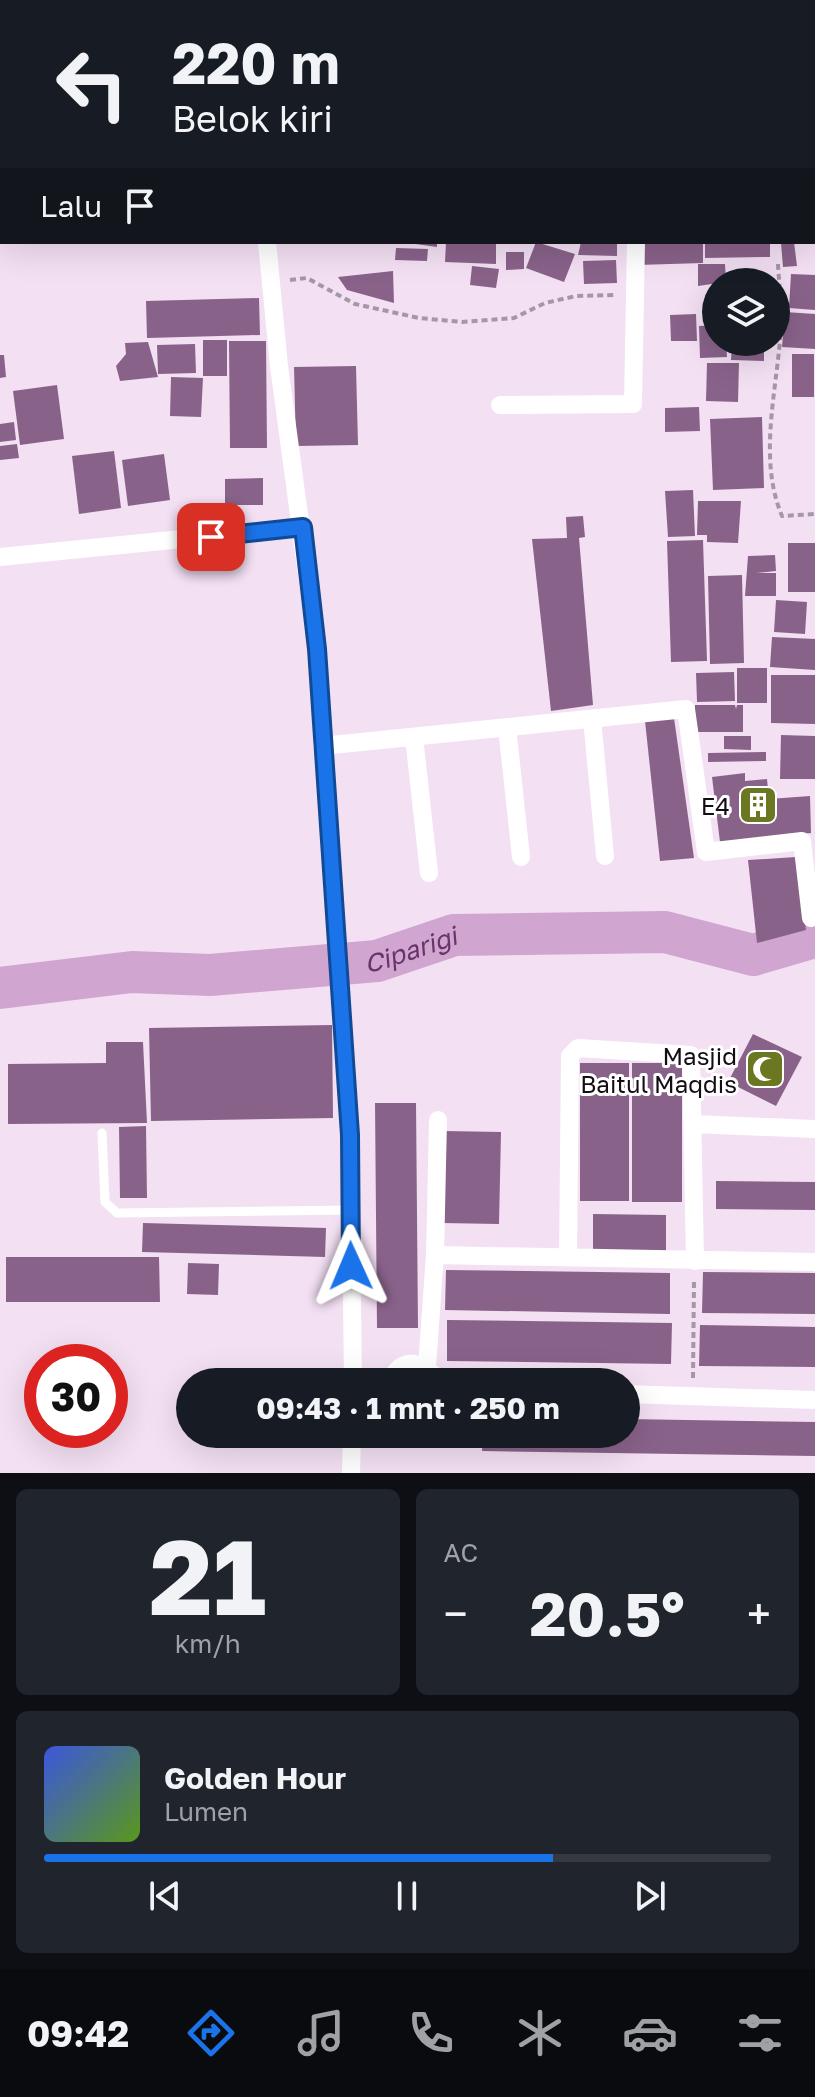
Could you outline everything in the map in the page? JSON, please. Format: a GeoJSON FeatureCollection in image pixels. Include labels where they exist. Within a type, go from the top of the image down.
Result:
{"type":"FeatureCollection","features":[{"type":"Feature","properties":{"kind":"street"},"geometry":{"type":"LineString","coordinates":[[267,244],[279,366],[317,649],[350,1135],[353,1368]]}},
{"type":"Feature","properties":{"kind":"street"},"geometry":{"type":"LineString","coordinates":[[500,405],[633,404],[636,244]]}},
{"type":"Feature","properties":{"kind":"street"},"geometry":{"type":"LineString","coordinates":[[0,557],[303,527]]}},
{"type":"Feature","properties":{"kind":"street"},"geometry":{"type":"LineString","coordinates":[[322,746],[686,709],[706,852],[802,841],[811,918]]}},
{"type":"Feature","properties":{"kind":"street"},"geometry":{"type":"LineString","coordinates":[[592,719],[605,856]]}},
{"type":"Feature","properties":{"kind":"street"},"geometry":{"type":"LineString","coordinates":[[507,727],[521,857]]}},
{"type":"Feature","properties":{"kind":"street"},"geometry":{"type":"LineString","coordinates":[[414,737],[429,873]]}},
{"type":"Feature","properties":{"kind":"street"},"geometry":{"type":"LineString","coordinates":[[568,1257],[570,1056],[574,1051],[608,1049],[691,1055],[695,1261]]}},
{"type":"Feature","properties":{"kind":"street"},"geometry":{"type":"LineString","coordinates":[[401,1368],[416,1364],[427,1366],[435,1255],[438,1120]]}},
{"type":"Feature","properties":{"kind":"street"},"geometry":{"type":"LineString","coordinates":[[693,1124],[815,1129]]}},
{"type":"Feature","properties":{"kind":"street"},"geometry":{"type":"LineString","coordinates":[[435,1255],[815,1262]]}},
{"type":"Feature","properties":{"kind":"street"},"geometry":{"type":"LineString","coordinates":[[640,1394],[815,1400]]}},
{"type":"Feature","properties":{"kind":"street"},"geometry":{"type":"LineString","coordinates":[[351,1473],[352,1448]]}},
{"type":"Feature","properties":{"kind":"lane"},"geometry":{"type":"LineString","coordinates":[[102,1133],[105,1202],[117,1213],[350,1210]]}},
{"type":"Feature","properties":{"kind":"path"},"geometry":{"type":"LineString","coordinates":[[778,264],[782,325],[773,392],[772,472],[776,503],[782,516],[815,514]]}},
{"type":"Feature","properties":{"kind":"path"},"geometry":{"type":"LineString","coordinates":[[272,282],[307,278],[355,304],[419,318],[462,322],[514,318],[545,303],[576,296],[633,295]]}},
{"type":"Feature","properties":{"kind":"path"},"geometry":{"type":"LineString","coordinates":[[693,1396],[695,1261]]}},
{"type":"Feature","properties":{"kind":"building"},"geometry":{"type":"Polygon","coordinates":[[[446,244],[496,244],[496,264],[445,262],[446,244]]]}},
{"type":"Feature","properties":{"kind":"building"},"geometry":{"type":"Polygon","coordinates":[[[535,244],[575,254],[564,282],[526,268],[535,244]]]}},
{"type":"Feature","properties":{"kind":"building"},"geometry":{"type":"Polygon","coordinates":[[[581,244],[617,244],[617,256],[578,255],[581,244]]]}},
{"type":"Feature","properties":{"kind":"building"},"geometry":{"type":"Polygon","coordinates":[[[638,244],[703,244],[703,263],[637,265],[638,244]]]}},
{"type":"Feature","properties":{"kind":"building"},"geometry":{"type":"Polygon","coordinates":[[[705,244],[770,244],[770,257],[705,258],[705,244]]]}},
{"type":"Feature","properties":{"kind":"building"},"geometry":{"type":"Polygon","coordinates":[[[781,244],[794,244],[797,266],[783,267],[781,244]]]}},
{"type":"Feature","properties":{"kind":"building"},"geometry":{"type":"Polygon","coordinates":[[[396,248],[428,249],[427,261],[395,260],[396,248]]]}},
{"type":"Feature","properties":{"kind":"building"},"geometry":{"type":"Polygon","coordinates":[[[506,252],[524,252],[524,269],[506,270],[506,252]]]}},
{"type":"Feature","properties":{"kind":"building"},"geometry":{"type":"Polygon","coordinates":[[[616,260],[617,283],[584,284],[583,261],[616,260]]]}},
{"type":"Feature","properties":{"kind":"building"},"geometry":{"type":"Polygon","coordinates":[[[698,264],[725,264],[725,268],[702,268],[702,285],[698,286],[698,264]]]}},
{"type":"Feature","properties":{"kind":"building"},"geometry":{"type":"Polygon","coordinates":[[[472,266],[499,269],[496,288],[470,285],[472,266]]]}},
{"type":"Feature","properties":{"kind":"building"},"geometry":{"type":"Polygon","coordinates":[[[393,271],[394,303],[347,290],[338,277],[393,271]]]}},
{"type":"Feature","properties":{"kind":"building"},"geometry":{"type":"Polygon","coordinates":[[[791,274],[815,275],[815,310],[790,308],[791,274]]]}},
{"type":"Feature","properties":{"kind":"building"},"geometry":{"type":"Polygon","coordinates":[[[259,298],[260,335],[147,338],[146,301],[259,298]]]}},
{"type":"Feature","properties":{"kind":"building"},"geometry":{"type":"Polygon","coordinates":[[[790,312],[815,314],[815,349],[790,347],[790,312]]]}},
{"type":"Feature","properties":{"kind":"building"},"geometry":{"type":"Polygon","coordinates":[[[696,314],[697,341],[671,341],[670,315],[696,314]]]}},
{"type":"Feature","properties":{"kind":"building"},"geometry":{"type":"Polygon","coordinates":[[[699,326],[702,326],[702,356],[727,357],[700,358],[699,326]]]}},
{"type":"Feature","properties":{"kind":"building"},"geometry":{"type":"Polygon","coordinates":[[[203,340],[227,340],[227,376],[203,376],[203,340]]]}},
{"type":"Feature","properties":{"kind":"building"},"geometry":{"type":"Polygon","coordinates":[[[229,341],[266,341],[267,448],[230,448],[229,341]]]}},
{"type":"Feature","properties":{"kind":"building"},"geometry":{"type":"Polygon","coordinates":[[[148,342],[158,377],[120,381],[116,366],[126,354],[125,343],[148,342]]]}},
{"type":"Feature","properties":{"kind":"building"},"geometry":{"type":"Polygon","coordinates":[[[195,344],[196,373],[158,374],[157,345],[195,344]]]}},
{"type":"Feature","properties":{"kind":"building"},"geometry":{"type":"Polygon","coordinates":[[[792,354],[814,354],[814,397],[792,397],[792,354]]]}},
{"type":"Feature","properties":{"kind":"building"},"geometry":{"type":"Polygon","coordinates":[[[0,355],[4,355],[6,377],[0,378],[0,355]]]}},
{"type":"Feature","properties":{"kind":"building"},"geometry":{"type":"Polygon","coordinates":[[[731,356],[764,356],[764,361],[731,360],[731,356]]]}},
{"type":"Feature","properties":{"kind":"building"},"geometry":{"type":"Polygon","coordinates":[[[707,363],[739,363],[738,402],[706,401],[707,363]]]}},
{"type":"Feature","properties":{"kind":"building"},"geometry":{"type":"Polygon","coordinates":[[[356,366],[358,445],[296,446],[294,367],[356,366]]]}},
{"type":"Feature","properties":{"kind":"building"},"geometry":{"type":"Polygon","coordinates":[[[171,377],[203,378],[201,417],[170,416],[171,377]]]}},
{"type":"Feature","properties":{"kind":"building"},"geometry":{"type":"Polygon","coordinates":[[[57,385],[64,439],[20,445],[13,391],[57,385]]]}},
{"type":"Feature","properties":{"kind":"building"},"geometry":{"type":"Polygon","coordinates":[[[699,407],[700,431],[665,432],[665,408],[699,407]]]}},
{"type":"Feature","properties":{"kind":"building"},"geometry":{"type":"Polygon","coordinates":[[[762,417],[764,488],[713,490],[710,419],[762,417]]]}},
{"type":"Feature","properties":{"kind":"building"},"geometry":{"type":"Polygon","coordinates":[[[14,422],[16,440],[0,442],[0,424],[14,422]]]}},
{"type":"Feature","properties":{"kind":"building"},"geometry":{"type":"Polygon","coordinates":[[[17,444],[19,458],[0,460],[0,446],[17,444]]]}},
{"type":"Feature","properties":{"kind":"building"},"geometry":{"type":"Polygon","coordinates":[[[114,451],[121,508],[79,514],[72,456],[114,451]]]}},
{"type":"Feature","properties":{"kind":"building"},"geometry":{"type":"Polygon","coordinates":[[[164,454],[170,500],[128,506],[122,460],[164,454]]]}},
{"type":"Feature","properties":{"kind":"building"},"geometry":{"type":"Polygon","coordinates":[[[263,478],[263,505],[225,505],[225,479],[263,478]]]}},
{"type":"Feature","properties":{"kind":"building"},"geometry":{"type":"Polygon","coordinates":[[[693,490],[695,536],[668,537],[665,491],[693,490]]]}},
{"type":"Feature","properties":{"kind":"building"},"geometry":{"type":"Polygon","coordinates":[[[698,501],[741,501],[738,543],[707,542],[707,535],[697,535],[698,501]]]}},
{"type":"Feature","properties":{"kind":"building"},"geometry":{"type":"Polygon","coordinates":[[[583,516],[585,537],[579,538],[593,705],[551,711],[532,539],[567,538],[566,517],[583,516]]]}},
{"type":"Feature","properties":{"kind":"building"},"geometry":{"type":"Polygon","coordinates":[[[703,540],[707,661],[671,662],[667,541],[703,540]]]}},
{"type":"Feature","properties":{"kind":"building"},"geometry":{"type":"Polygon","coordinates":[[[788,543],[815,543],[815,592],[788,592],[788,543]]]}},
{"type":"Feature","properties":{"kind":"building"},"geometry":{"type":"Polygon","coordinates":[[[775,555],[776,571],[756,573],[776,573],[776,596],[745,596],[748,556],[775,555]]]}},
{"type":"Feature","properties":{"kind":"building"},"geometry":{"type":"Polygon","coordinates":[[[742,575],[744,663],[710,664],[708,576],[742,575]]]}},
{"type":"Feature","properties":{"kind":"building"},"geometry":{"type":"Polygon","coordinates":[[[776,600],[807,602],[805,634],[774,632],[776,600]]]}},
{"type":"Feature","properties":{"kind":"building"},"geometry":{"type":"Polygon","coordinates":[[[772,637],[815,639],[815,670],[770,667],[772,637]]]}},
{"type":"Feature","properties":{"kind":"building"},"geometry":{"type":"Polygon","coordinates":[[[737,668],[767,668],[767,703],[737,703],[737,668]]]}},
{"type":"Feature","properties":{"kind":"building"},"geometry":{"type":"Polygon","coordinates":[[[734,672],[735,701],[697,702],[696,673],[734,672]]]}},
{"type":"Feature","properties":{"kind":"building"},"geometry":{"type":"Polygon","coordinates":[[[771,675],[815,675],[815,724],[771,723],[771,675]]]}},
{"type":"Feature","properties":{"kind":"building"},"geometry":{"type":"Polygon","coordinates":[[[695,705],[735,705],[736,709],[737,705],[743,705],[743,732],[695,732],[695,705]]]}},
{"type":"Feature","properties":{"kind":"building"},"geometry":{"type":"Polygon","coordinates":[[[674,718],[694,858],[660,861],[645,721],[674,718]]]}},
{"type":"Feature","properties":{"kind":"building"},"geometry":{"type":"Polygon","coordinates":[[[781,735],[815,736],[815,779],[780,779],[781,735]]]}},
{"type":"Feature","properties":{"kind":"building"},"geometry":{"type":"Polygon","coordinates":[[[724,736],[751,736],[751,750],[724,749],[724,736]]]}},
{"type":"Feature","properties":{"kind":"building"},"geometry":{"type":"Polygon","coordinates":[[[766,752],[766,761],[708,762],[708,753],[766,752]]]}},
{"type":"Feature","properties":{"kind":"building"},"geometry":{"type":"Polygon","coordinates":[[[745,773],[745,781],[767,779],[769,799],[810,796],[811,833],[720,842],[712,777],[745,773]]]}},
{"type":"Feature","properties":{"kind":"building"},"geometry":{"type":"Polygon","coordinates":[[[796,857],[806,930],[757,943],[748,860],[796,857]]]}},
{"type":"Feature","properties":{"kind":"building"},"geometry":{"type":"Polygon","coordinates":[[[332,1025],[333,1118],[151,1121],[149,1028],[332,1025]]]}},
{"type":"Feature","properties":{"kind":"building","name":"Masjid Baitul Maqdis"},"geometry":{"type":"Polygon","coordinates":[[[753,1034],[802,1057],[776,1106],[728,1082],[753,1034]]]}},
{"type":"Feature","properties":{"kind":"building"},"geometry":{"type":"Polygon","coordinates":[[[106,1042],[143,1042],[147,1123],[8,1124],[8,1064],[106,1063],[106,1042]]]}},
{"type":"Feature","properties":{"kind":"building"},"geometry":{"type":"Polygon","coordinates":[[[580,1063],[629,1063],[629,1201],[580,1201],[580,1063]]]}},
{"type":"Feature","properties":{"kind":"building"},"geometry":{"type":"Polygon","coordinates":[[[632,1063],[682,1063],[682,1202],[632,1202],[632,1063]]]}},
{"type":"Feature","properties":{"kind":"building"},"geometry":{"type":"Polygon","coordinates":[[[375,1103],[416,1103],[418,1328],[377,1328],[375,1103]]]}},
{"type":"Feature","properties":{"kind":"building"},"geometry":{"type":"Polygon","coordinates":[[[146,1126],[147,1198],[120,1198],[119,1127],[146,1126]]]}},
{"type":"Feature","properties":{"kind":"building"},"geometry":{"type":"Polygon","coordinates":[[[444,1131],[501,1132],[499,1224],[442,1223],[444,1131]]]}},
{"type":"Feature","properties":{"kind":"building"},"geometry":{"type":"Polygon","coordinates":[[[716,1181],[815,1182],[815,1210],[716,1209],[716,1181]]]}},
{"type":"Feature","properties":{"kind":"building"},"geometry":{"type":"Polygon","coordinates":[[[593,1214],[666,1215],[666,1254],[593,1253],[593,1214]]]}},
{"type":"Feature","properties":{"kind":"building"},"geometry":{"type":"Polygon","coordinates":[[[143,1223],[326,1228],[325,1257],[142,1252],[143,1223]]]}},
{"type":"Feature","properties":{"kind":"building"},"geometry":{"type":"Polygon","coordinates":[[[6,1257],[159,1257],[160,1302],[6,1302],[6,1257]]]}},
{"type":"Feature","properties":{"kind":"building"},"geometry":{"type":"Polygon","coordinates":[[[188,1263],[219,1264],[218,1295],[187,1294],[188,1263]]]}},
{"type":"Feature","properties":{"kind":"building"},"geometry":{"type":"Polygon","coordinates":[[[446,1270],[670,1273],[670,1314],[445,1310],[446,1270]]]}},
{"type":"Feature","properties":{"kind":"building"},"geometry":{"type":"Polygon","coordinates":[[[703,1272],[815,1273],[815,1314],[702,1313],[703,1272]]]}},
{"type":"Feature","properties":{"kind":"building"},"geometry":{"type":"Polygon","coordinates":[[[447,1320],[672,1323],[671,1364],[447,1361],[447,1320]]]}},
{"type":"Feature","properties":{"kind":"building"},"geometry":{"type":"Polygon","coordinates":[[[700,1325],[815,1327],[815,1367],[699,1366],[700,1325]]]}},
{"type":"Feature","properties":{"kind":"building"},"geometry":{"type":"Polygon","coordinates":[[[640,1419],[815,1422],[815,1456],[482,1451],[482,1448],[640,1448],[640,1419]]]}},
{"type":"Feature","properties":{"kind":"waterway","name":"Ciparigi"},"geometry":{"type":"LineString","coordinates":[[0,988],[132,972],[210,975],[377,961],[454,935],[665,932],[753,955],[815,937]]}},
{"type":"Feature","properties":{"kind":"place","name":"E4"},"geometry":{"type":"Point","coordinates":[758,805]}},
{"type":"Feature","properties":{"kind":"place","name":"Masjid Baitul Maqdis"},"geometry":{"type":"Point","coordinates":[765,1069]}},
{"type":"Feature","properties":{"kind":"route"},"geometry":{"type":"LineString","coordinates":[[211,537],[303,527],[317,649],[350,1135],[351,1266]]}}]}
